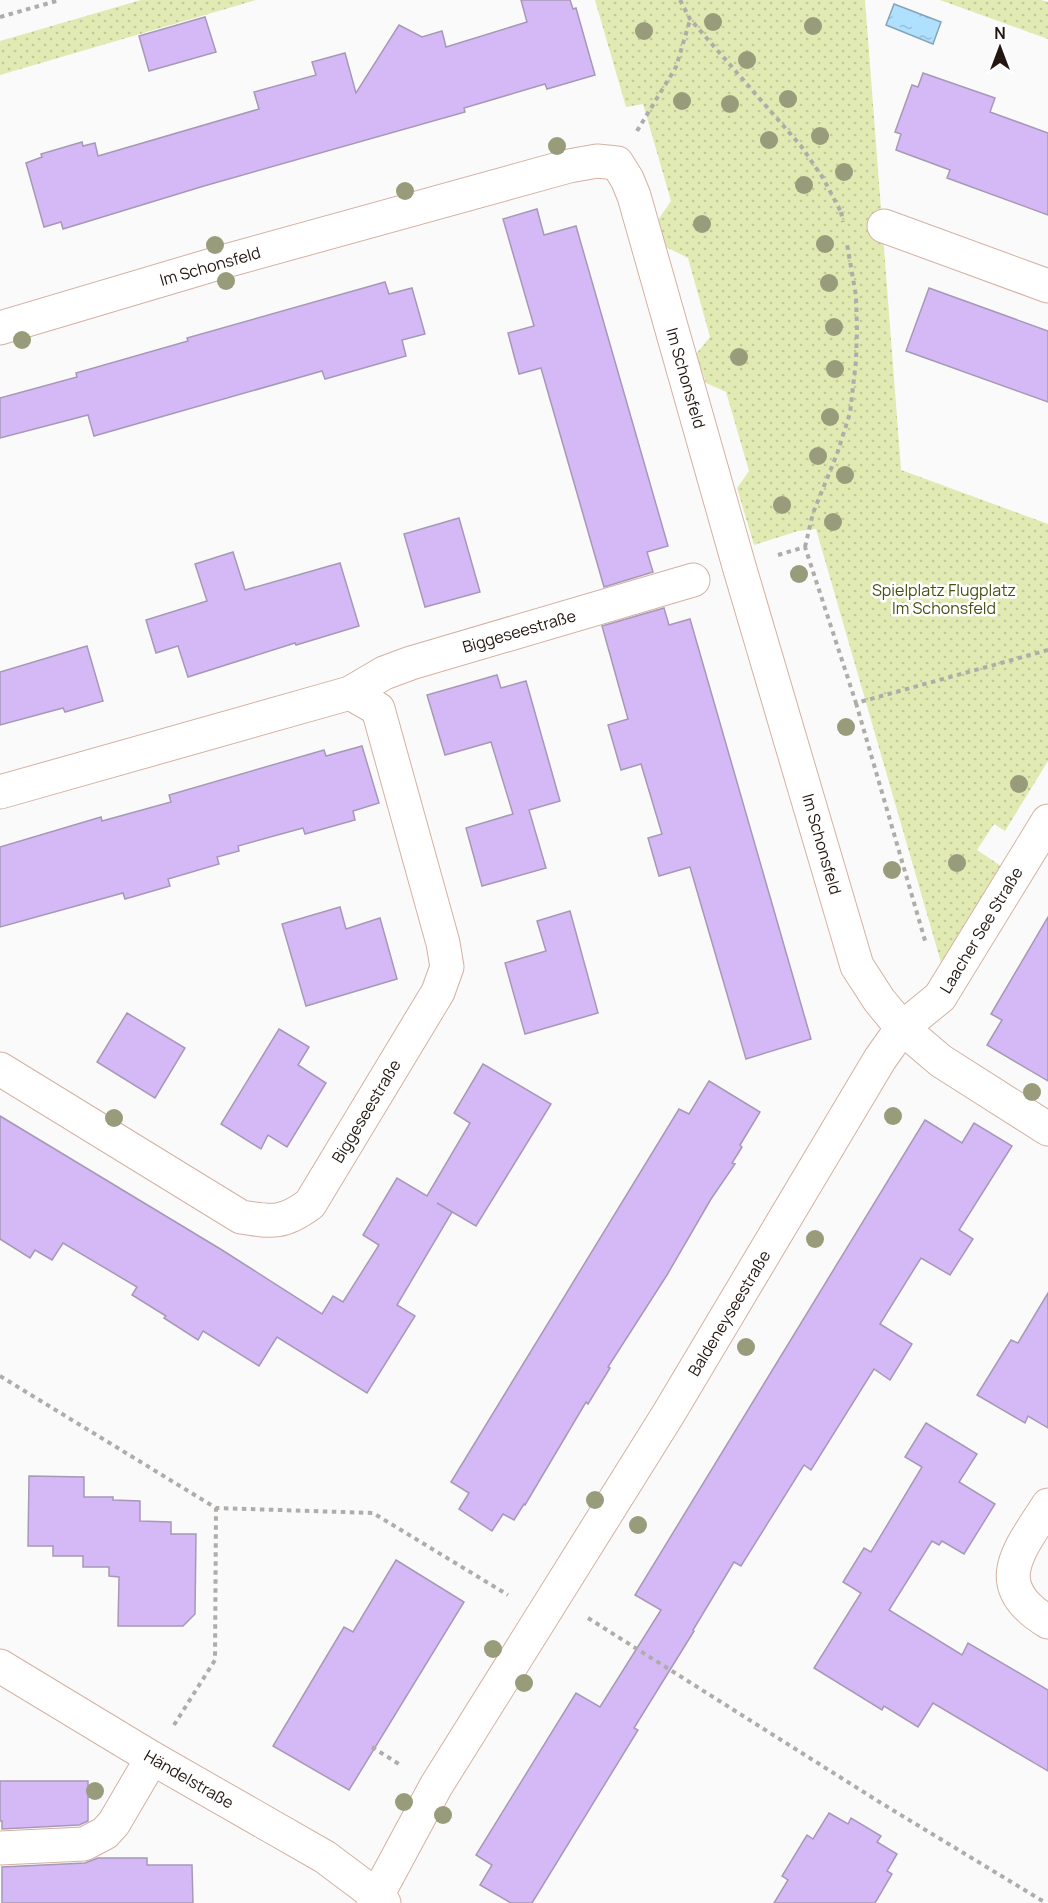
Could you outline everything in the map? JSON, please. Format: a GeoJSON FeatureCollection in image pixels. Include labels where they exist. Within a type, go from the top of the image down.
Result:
{"type":"FeatureCollection","features":[{"type":"Feature","properties":{"kind":"street","name":"Im Schonsfeld"},"geometry":{"type":"LineString","coordinates":[[0,328],[222,262],[569,166],[597,161],[617,162],[634,196],[857,966],[879,1000],[902,1028],[941,1061],[1048,1129]]}},
{"type":"Feature","properties":{"kind":"street"},"geometry":{"type":"LineString","coordinates":[[884,226],[1048,286]]}},
{"type":"Feature","properties":{"kind":"street","name":"Biggeseestraße"},"geometry":{"type":"LineString","coordinates":[[0,792],[350,693],[384,673],[411,663],[693,580]]}},
{"type":"Feature","properties":{"kind":"street","name":"Biggeseestraße"},"geometry":{"type":"LineString","coordinates":[[0,1069],[241,1217],[269,1221],[281,1219],[294,1216],[310,1204],[438,992],[447,967],[443,943],[378,709],[350,693]]}},
{"type":"Feature","properties":{"kind":"street","name":"Laacher See Straße"},"geometry":{"type":"LineString","coordinates":[[902,1028],[940,997],[1048,820]]}},
{"type":"Feature","properties":{"kind":"street","name":"Baldeneyseestraße"},"geometry":{"type":"LineString","coordinates":[[548,1606],[669,1413],[880,1059],[902,1028]]}},
{"type":"Feature","properties":{"kind":"street"},"geometry":{"type":"LineString","coordinates":[[1048,1506],[1017,1556],[1012,1574],[1018,1596],[1031,1612],[1048,1622]]}},
{"type":"Feature","properties":{"kind":"street","name":"Händelstraße"},"geometry":{"type":"LineString","coordinates":[[0,1666],[152,1758],[325,1857],[378,1901],[436,1786],[548,1606]]}},
{"type":"Feature","properties":{"kind":"street"},"geometry":{"type":"LineString","coordinates":[[0,1848],[84,1844],[105,1833],[114,1823],[152,1758]]}},
{"type":"Feature","properties":{"kind":"path"},"geometry":{"type":"LineString","coordinates":[[0,17],[60,0]]}},
{"type":"Feature","properties":{"kind":"path"},"geometry":{"type":"LineString","coordinates":[[680,0],[690,20],[801,146],[823,178],[841,212],[845,231]]}},
{"type":"Feature","properties":{"kind":"path"},"geometry":{"type":"LineString","coordinates":[[617,162],[676,67],[690,20]]}},
{"type":"Feature","properties":{"kind":"path"},"geometry":{"type":"LineString","coordinates":[[841,212],[884,226]]}},
{"type":"Feature","properties":{"kind":"path"},"geometry":{"type":"LineString","coordinates":[[846,241],[856,296],[857,328],[850,413],[837,454],[813,513],[805,547],[856,703],[940,997]]}},
{"type":"Feature","properties":{"kind":"path"},"geometry":{"type":"LineString","coordinates":[[740,566],[805,547]]}},
{"type":"Feature","properties":{"kind":"path"},"geometry":{"type":"LineString","coordinates":[[856,703],[1048,650]]}},
{"type":"Feature","properties":{"kind":"path"},"geometry":{"type":"LineString","coordinates":[[0,1376],[216,1508],[373,1513],[548,1606],[1046,1903]]}},
{"type":"Feature","properties":{"kind":"path"},"geometry":{"type":"LineString","coordinates":[[152,1758],[215,1660],[216,1508]]}},
{"type":"Feature","properties":{"kind":"green space"},"geometry":{"type":"Polygon","coordinates":[[[141,0],[256,0],[0,75],[0,41],[141,0]]]}},
{"type":"Feature","properties":{"kind":"green space","name":"Spielplatz Flugplatz Im Schonsfeld"},"geometry":{"type":"Polygon","coordinates":[[[595,0],[865,0],[901,470],[1048,524],[1048,761],[1005,831],[994,824],[977,850],[1004,868],[942,966],[816,529],[798,531],[754,545],[737,488],[749,471],[726,392],[706,383],[696,354],[710,337],[688,258],[666,247],[658,220],[671,201],[643,104],[626,107],[595,0]]]}},
{"type":"Feature","properties":{"kind":"green space"},"geometry":{"type":"Polygon","coordinates":[[[940,0],[1041,0],[1048,2],[1048,39],[940,0]]]}},
{"type":"Feature","properties":{"kind":"water"},"geometry":{"type":"Polygon","coordinates":[[[894,4],[941,22],[933,44],[886,25],[894,4]]]}},
{"type":"Feature","properties":{"kind":"building"},"geometry":{"type":"Polygon","coordinates":[[[521,0],[570,0],[573,9],[576,8],[595,75],[547,89],[545,84],[464,108],[465,112],[204,186],[63,229],[61,222],[44,227],[26,163],[42,157],[41,154],[82,142],[83,146],[95,143],[98,156],[259,109],[254,92],[316,75],[312,62],[345,53],[356,93],[399,25],[422,37],[442,31],[446,47],[527,22],[521,0]]]}},
{"type":"Feature","properties":{"kind":"building"},"geometry":{"type":"Polygon","coordinates":[[[205,17],[216,52],[149,71],[139,36],[205,17]]]}},
{"type":"Feature","properties":{"kind":"building"},"geometry":{"type":"Polygon","coordinates":[[[923,73],[995,98],[990,112],[1048,133],[1048,215],[947,178],[950,170],[896,150],[901,134],[895,132],[912,85],[918,87],[923,73]]]}},
{"type":"Feature","properties":{"kind":"building"},"geometry":{"type":"Polygon","coordinates":[[[537,209],[544,235],[576,226],[668,546],[647,552],[653,572],[604,587],[541,368],[519,374],[508,333],[534,326],[503,219],[537,209]]]}},
{"type":"Feature","properties":{"kind":"building"},"geometry":{"type":"Polygon","coordinates":[[[385,282],[389,294],[412,288],[425,334],[402,340],[406,356],[325,379],[322,371],[94,436],[88,415],[0,438],[0,398],[77,377],[76,373],[188,341],[187,338],[385,282]]]}},
{"type":"Feature","properties":{"kind":"building"},"geometry":{"type":"Polygon","coordinates":[[[929,288],[1048,331],[1048,402],[906,351],[929,288]]]}},
{"type":"Feature","properties":{"kind":"building"},"geometry":{"type":"Polygon","coordinates":[[[459,518],[480,592],[425,607],[404,534],[459,518]]]}},
{"type":"Feature","properties":{"kind":"building"},"geometry":{"type":"Polygon","coordinates":[[[233,552],[245,590],[340,563],[359,626],[296,645],[295,643],[188,677],[178,646],[156,653],[146,620],[207,601],[195,564],[233,552]]]}},
{"type":"Feature","properties":{"kind":"building"},"geometry":{"type":"Polygon","coordinates":[[[664,608],[669,625],[690,619],[811,1039],[746,1059],[690,867],[659,876],[648,838],[662,834],[641,764],[621,770],[608,725],[628,719],[602,626],[664,608]]]}},
{"type":"Feature","properties":{"kind":"building"},"geometry":{"type":"Polygon","coordinates":[[[87,646],[103,701],[65,712],[63,708],[0,725],[0,672],[87,646]]]}},
{"type":"Feature","properties":{"kind":"building"},"geometry":{"type":"Polygon","coordinates":[[[497,675],[501,688],[526,681],[560,801],[529,810],[546,868],[482,886],[466,828],[513,814],[491,742],[445,755],[427,695],[497,675]]]}},
{"type":"Feature","properties":{"kind":"building"},"geometry":{"type":"Polygon","coordinates":[[[362,746],[379,803],[353,811],[355,820],[305,834],[303,828],[238,846],[239,851],[217,857],[219,864],[168,879],[170,886],[125,899],[123,893],[0,927],[0,847],[101,817],[102,821],[171,802],[169,795],[324,750],[326,756],[362,746]]]}},
{"type":"Feature","properties":{"kind":"building"},"geometry":{"type":"Polygon","coordinates":[[[340,907],[346,929],[380,918],[397,979],[306,1006],[282,924],[340,907]]]}},
{"type":"Feature","properties":{"kind":"building"},"geometry":{"type":"Polygon","coordinates":[[[570,911],[598,1013],[525,1034],[505,963],[546,951],[537,921],[570,911]]]}},
{"type":"Feature","properties":{"kind":"building"},"geometry":{"type":"Polygon","coordinates":[[[1048,917],[1048,1081],[987,1045],[1002,1020],[991,1014],[1048,917]]]}},
{"type":"Feature","properties":{"kind":"building"},"geometry":{"type":"Polygon","coordinates":[[[127,1013],[185,1048],[155,1098],[97,1062],[127,1013]]]}},
{"type":"Feature","properties":{"kind":"building"},"geometry":{"type":"Polygon","coordinates":[[[279,1029],[309,1047],[298,1065],[326,1083],[287,1147],[268,1135],[261,1149],[221,1124],[279,1029]]]}},
{"type":"Feature","properties":{"kind":"building"},"geometry":{"type":"Polygon","coordinates":[[[483,1064],[551,1104],[476,1226],[437,1203],[452,1212],[397,1305],[415,1316],[367,1393],[277,1337],[259,1366],[203,1331],[198,1340],[164,1318],[166,1316],[132,1295],[137,1287],[63,1243],[52,1260],[35,1250],[30,1258],[0,1239],[0,1116],[222,1250],[322,1314],[333,1296],[343,1302],[379,1245],[363,1235],[397,1178],[427,1196],[470,1123],[454,1113],[483,1064]]]}},
{"type":"Feature","properties":{"kind":"building"},"geometry":{"type":"Polygon","coordinates":[[[709,1081],[760,1112],[740,1145],[742,1147],[732,1163],[735,1164],[711,1199],[667,1275],[608,1367],[610,1368],[588,1404],[586,1402],[525,1505],[514,1520],[503,1514],[492,1531],[459,1509],[469,1493],[451,1482],[679,1109],[689,1114],[709,1081]]]}},
{"type":"Feature","properties":{"kind":"building"},"geometry":{"type":"Polygon","coordinates":[[[925,1120],[962,1143],[974,1123],[1012,1146],[959,1230],[973,1239],[950,1275],[921,1258],[880,1324],[912,1344],[890,1380],[874,1369],[811,1470],[804,1465],[741,1566],[734,1562],[634,1728],[638,1730],[532,1903],[511,1903],[480,1885],[492,1865],[476,1855],[576,1693],[600,1707],[661,1610],[635,1595],[925,1120]]]}},
{"type":"Feature","properties":{"kind":"building"},"geometry":{"type":"Polygon","coordinates":[[[1048,1293],[1048,1428],[1028,1416],[1025,1423],[977,1395],[1011,1340],[1018,1343],[1048,1293]]]}},
{"type":"Feature","properties":{"kind":"building"},"geometry":{"type":"Polygon","coordinates":[[[926,1423],[977,1454],[959,1482],[995,1504],[964,1554],[942,1541],[939,1545],[932,1541],[889,1610],[962,1655],[968,1643],[1048,1690],[1048,1771],[933,1703],[918,1727],[884,1706],[882,1710],[814,1668],[861,1593],[843,1582],[864,1548],[871,1552],[922,1467],[905,1457],[926,1423]]]}},
{"type":"Feature","properties":{"kind":"building"},"geometry":{"type":"Polygon","coordinates":[[[29,1476],[84,1477],[84,1497],[113,1497],[113,1500],[140,1501],[140,1521],[171,1522],[171,1534],[196,1534],[195,1614],[183,1626],[118,1626],[119,1577],[109,1576],[109,1567],[83,1567],[83,1556],[53,1556],[53,1546],[28,1546],[29,1476]]]}},
{"type":"Feature","properties":{"kind":"building"},"geometry":{"type":"Polygon","coordinates":[[[396,1560],[464,1602],[349,1790],[273,1746],[344,1627],[353,1632],[396,1560]]]}},
{"type":"Feature","properties":{"kind":"building"},"geometry":{"type":"Polygon","coordinates":[[[0,1781],[88,1781],[88,1821],[79,1825],[2,1829],[0,1781]]]}},
{"type":"Feature","properties":{"kind":"building"},"geometry":{"type":"Polygon","coordinates":[[[829,1813],[848,1824],[851,1818],[881,1836],[877,1842],[897,1854],[887,1871],[892,1874],[875,1903],[774,1903],[788,1880],[782,1876],[807,1835],[813,1839],[829,1813]]]}},
{"type":"Feature","properties":{"kind":"building"},"geometry":{"type":"Polygon","coordinates":[[[98,1858],[147,1858],[147,1865],[192,1865],[193,1903],[2,1903],[2,1867],[85,1863],[98,1858]]]}}]}
